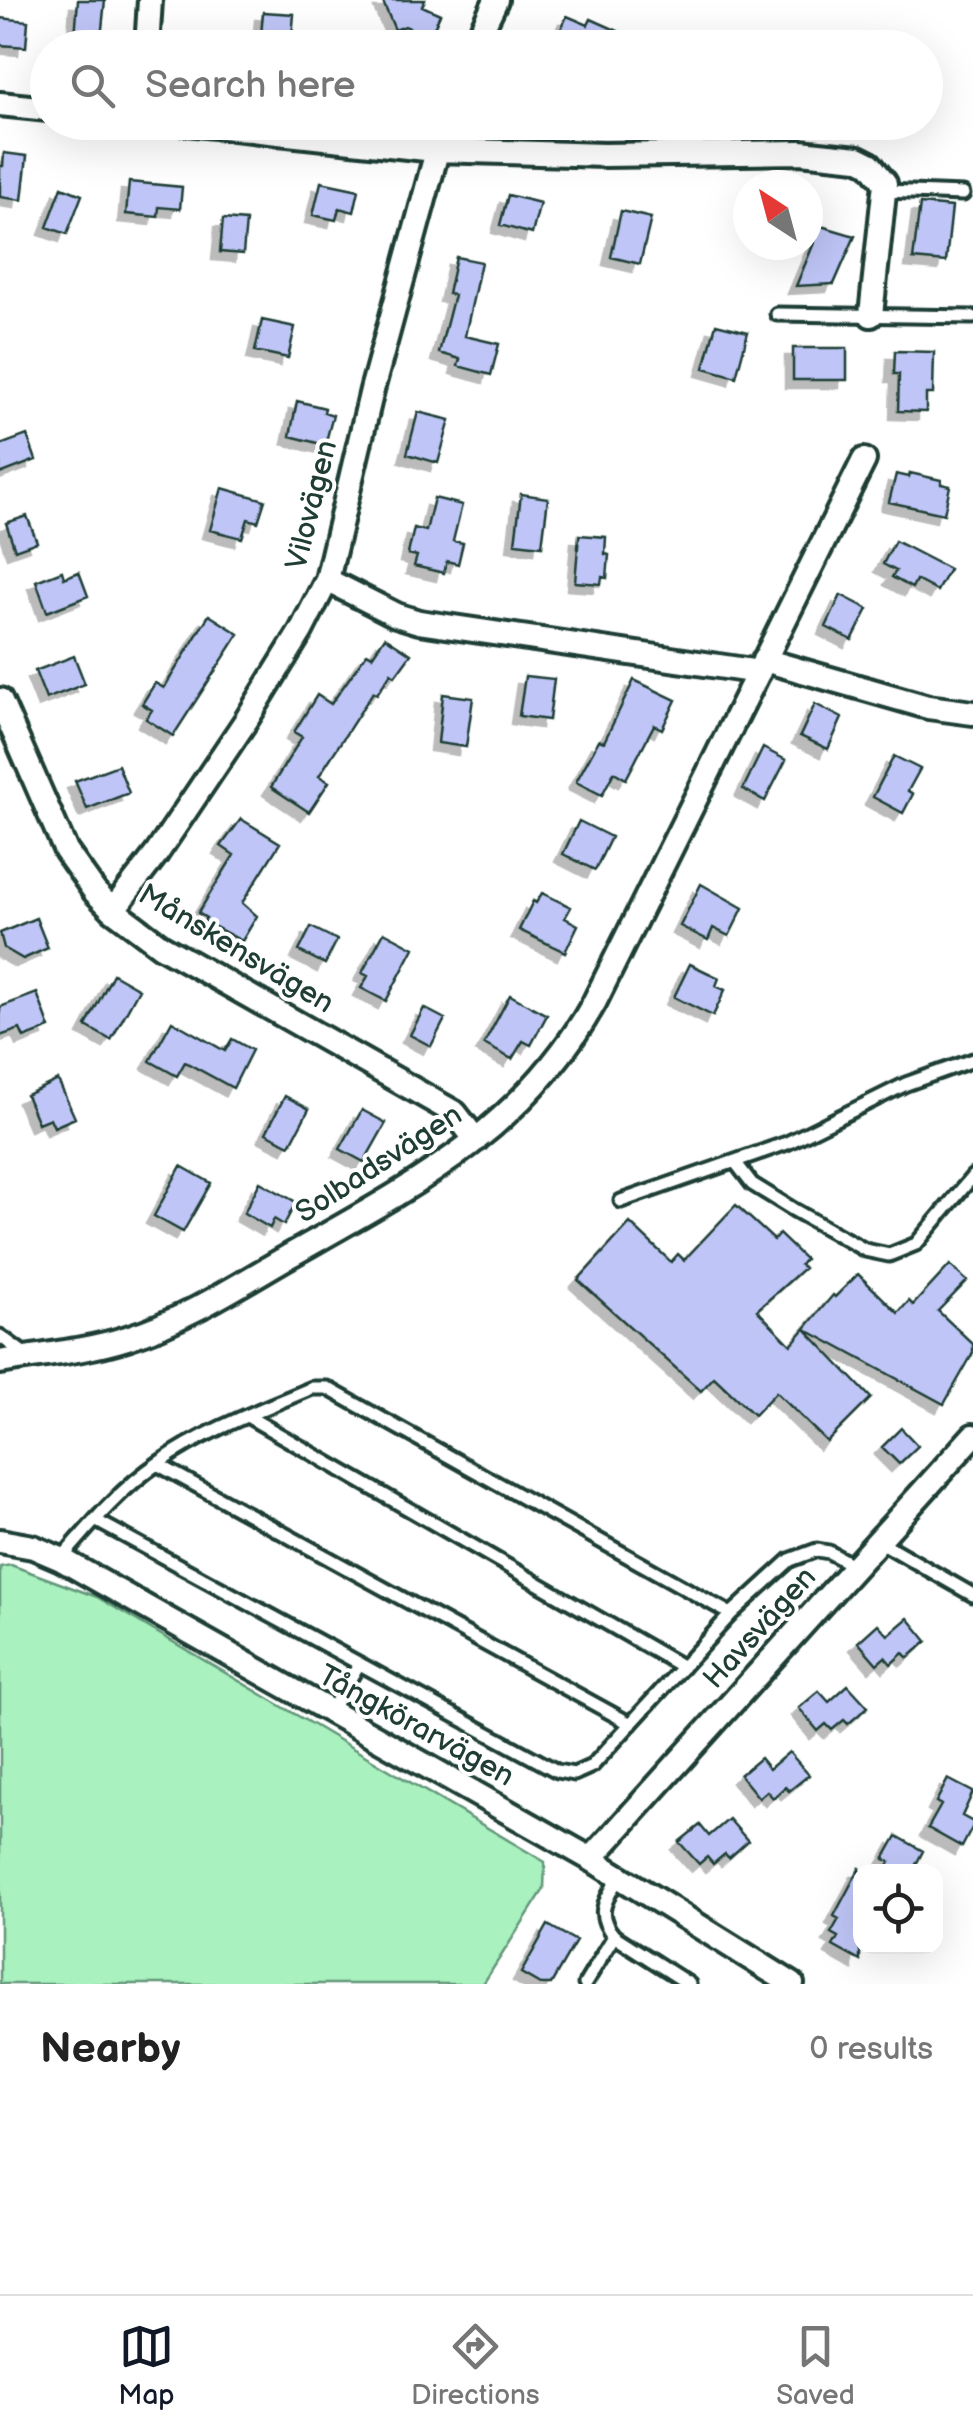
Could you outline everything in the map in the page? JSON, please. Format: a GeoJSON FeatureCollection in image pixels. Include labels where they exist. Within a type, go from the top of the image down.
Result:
{"type":"FeatureCollection","features":[{"type":"Feature","properties":{"kind":"street"},"geometry":{"type":"LineString","coordinates":[[148,30],[150,0]]}},
{"type":"Feature","properties":{"kind":"street"},"geometry":{"type":"LineString","coordinates":[[482,30],[496,0]]}},
{"type":"Feature","properties":{"kind":"street"},"geometry":{"type":"LineString","coordinates":[[0,104],[30,107]]}},
{"type":"Feature","properties":{"kind":"street"},"geometry":{"type":"LineString","coordinates":[[343,140],[435,150],[604,155],[800,152],[858,158],[870,164],[885,183],[870,315]]}},
{"type":"Feature","properties":{"kind":"street","name":"Vilovägen"},"geometry":{"type":"LineString","coordinates":[[112,910],[156,854],[247,718],[301,631],[327,580],[344,498],[439,140]]}},
{"type":"Feature","properties":{"kind":"street","name":"Solbadsvägen"},"geometry":{"type":"LineString","coordinates":[[0,1362],[126,1339],[162,1326],[404,1191],[476,1140],[532,1091],[574,1037],[864,460]]}},
{"type":"Feature","properties":{"kind":"street"},"geometry":{"type":"LineString","coordinates":[[327,580],[396,615],[419,622],[762,666],[928,707],[973,713]]}},
{"type":"Feature","properties":{"kind":"street","name":"Månskensvägen"},"geometry":{"type":"LineString","coordinates":[[0,700],[66,851],[94,892],[112,910],[161,946],[455,1113],[476,1140]]}},
{"type":"Feature","properties":{"kind":"street","name":"Havsvägen"},"geometry":{"type":"LineString","coordinates":[[591,1859],[973,1436]]}},
{"type":"Feature","properties":{"kind":"street","name":"Tångkörarvägen"},"geometry":{"type":"LineString","coordinates":[[0,1541],[33,1547],[60,1559],[591,1859],[792,1984]]}},
{"type":"Feature","properties":{"kind":"lane"},"geometry":{"type":"LineString","coordinates":[[884,191],[964,194]]}},
{"type":"Feature","properties":{"kind":"lane"},"geometry":{"type":"LineString","coordinates":[[778,314],[973,317]]}},
{"type":"Feature","properties":{"kind":"lane"},"geometry":{"type":"LineString","coordinates":[[621,1201],[736,1163],[820,1129],[906,1084],[973,1060]]}},
{"type":"Feature","properties":{"kind":"lane"},"geometry":{"type":"LineString","coordinates":[[736,1163],[752,1184],[780,1202],[866,1250],[889,1256],[916,1244],[973,1176]]}},
{"type":"Feature","properties":{"kind":"lane"},"geometry":{"type":"LineString","coordinates":[[0,1336],[30,1357]]}},
{"type":"Feature","properties":{"kind":"lane"},"geometry":{"type":"LineString","coordinates":[[60,1559],[116,1497],[191,1442],[312,1388],[327,1388],[731,1614]]}},
{"type":"Feature","properties":{"kind":"lane"},"geometry":{"type":"LineString","coordinates":[[248,1416],[683,1667]]}},
{"type":"Feature","properties":{"kind":"lane"},"geometry":{"type":"LineString","coordinates":[[157,1464],[631,1724]]}},
{"type":"Feature","properties":{"kind":"lane"},"geometry":{"type":"LineString","coordinates":[[95,1520],[557,1771],[574,1774],[592,1766],[731,1614],[790,1560],[805,1552],[830,1552],[856,1567]]}},
{"type":"Feature","properties":{"kind":"lane"},"geometry":{"type":"LineString","coordinates":[[879,1541],[973,1596]]}},
{"type":"Feature","properties":{"kind":"lane"},"geometry":{"type":"LineString","coordinates":[[330,1712],[360,1664]]}},
{"type":"Feature","properties":{"kind":"lane"},"geometry":{"type":"LineString","coordinates":[[619,1876],[601,1917],[614,1936],[690,1984]]}},
{"type":"Feature","properties":{"kind":"lane"},"geometry":{"type":"LineString","coordinates":[[586,1984],[614,1936]]}},
{"type":"Feature","properties":{"kind":"green space"},"geometry":{"type":"Polygon","coordinates":[[[11,1565],[97,1597],[545,1862],[544,1889],[483,1984],[0,1984],[0,1567],[11,1565]]]}},
{"type":"Feature","properties":{"kind":"building"},"geometry":{"type":"Polygon","coordinates":[[[78,0],[105,0],[102,30],[76,30],[78,0]]]}},
{"type":"Feature","properties":{"kind":"building"},"geometry":{"type":"Polygon","coordinates":[[[382,0],[425,0],[422,6],[440,14],[433,30],[405,26],[395,30],[382,0]]]}},
{"type":"Feature","properties":{"kind":"building"},"geometry":{"type":"Polygon","coordinates":[[[263,12],[294,14],[293,30],[262,30],[263,12]]]}},
{"type":"Feature","properties":{"kind":"building"},"geometry":{"type":"Polygon","coordinates":[[[567,16],[588,25],[591,19],[616,30],[561,30],[567,16]]]}},
{"type":"Feature","properties":{"kind":"building"},"geometry":{"type":"Polygon","coordinates":[[[0,18],[28,21],[26,47],[0,45],[0,18]]]}},
{"type":"Feature","properties":{"kind":"building"},"geometry":{"type":"Polygon","coordinates":[[[4,153],[27,156],[22,200],[0,197],[4,153]]]}},
{"type":"Feature","properties":{"kind":"building"},"geometry":{"type":"Polygon","coordinates":[[[129,182],[182,187],[180,209],[159,207],[158,217],[126,214],[129,182]]]}},
{"type":"Feature","properties":{"kind":"building"},"geometry":{"type":"Polygon","coordinates":[[[321,182],[359,190],[354,212],[339,208],[336,220],[313,215],[321,182]]]}},
{"type":"Feature","properties":{"kind":"building"},"geometry":{"type":"Polygon","coordinates":[[[62,187],[82,195],[67,234],[47,227],[62,187]]]}},
{"type":"Feature","properties":{"kind":"building"},"geometry":{"type":"Polygon","coordinates":[[[508,195],[540,203],[532,234],[500,225],[508,195]]]}},
{"type":"Feature","properties":{"kind":"building"},"geometry":{"type":"Polygon","coordinates":[[[920,204],[952,207],[946,262],[913,259],[920,204]]]}},
{"type":"Feature","properties":{"kind":"building"},"geometry":{"type":"Polygon","coordinates":[[[621,211],[651,218],[640,264],[611,257],[621,211]]]}},
{"type":"Feature","properties":{"kind":"building"},"geometry":{"type":"Polygon","coordinates":[[[223,219],[246,221],[243,254],[220,252],[223,219]]]}},
{"type":"Feature","properties":{"kind":"building"},"geometry":{"type":"Polygon","coordinates":[[[823,227],[855,236],[834,284],[796,286],[807,260],[823,260],[823,227]]]}},
{"type":"Feature","properties":{"kind":"building"},"geometry":{"type":"Polygon","coordinates":[[[456,257],[481,262],[465,336],[499,344],[491,375],[458,366],[460,359],[439,353],[454,295],[448,294],[456,257]]]}},
{"type":"Feature","properties":{"kind":"building"},"geometry":{"type":"Polygon","coordinates":[[[262,320],[295,327],[288,358],[255,351],[262,320]]]}},
{"type":"Feature","properties":{"kind":"building"},"geometry":{"type":"Polygon","coordinates":[[[716,324],[748,332],[736,377],[704,368],[716,324]]]}},
{"type":"Feature","properties":{"kind":"building"},"geometry":{"type":"Polygon","coordinates":[[[793,348],[847,348],[847,380],[793,380],[793,348]]]}},
{"type":"Feature","properties":{"kind":"building"},"geometry":{"type":"Polygon","coordinates":[[[895,351],[934,352],[933,394],[926,394],[926,412],[898,411],[895,351]]]}},
{"type":"Feature","properties":{"kind":"building"},"geometry":{"type":"Polygon","coordinates":[[[297,401],[325,408],[324,412],[333,415],[325,445],[290,436],[297,401]]]}},
{"type":"Feature","properties":{"kind":"building"},"geometry":{"type":"Polygon","coordinates":[[[418,412],[450,420],[438,463],[407,454],[418,412]]]}},
{"type":"Feature","properties":{"kind":"building"},"geometry":{"type":"Polygon","coordinates":[[[27,435],[36,460],[0,474],[0,445],[27,435]]]}},
{"type":"Feature","properties":{"kind":"building"},"geometry":{"type":"Polygon","coordinates":[[[910,473],[950,486],[944,514],[889,502],[896,474],[909,477],[910,473]]]}},
{"type":"Feature","properties":{"kind":"building"},"geometry":{"type":"Polygon","coordinates":[[[222,488],[265,500],[258,522],[248,519],[242,538],[210,530],[222,488]]]}},
{"type":"Feature","properties":{"kind":"building"},"geometry":{"type":"Polygon","coordinates":[[[521,494],[548,498],[542,546],[515,543],[521,494]]]}},
{"type":"Feature","properties":{"kind":"building"},"geometry":{"type":"Polygon","coordinates":[[[434,498],[462,505],[453,541],[463,543],[458,564],[447,561],[444,573],[414,566],[417,556],[408,554],[414,528],[426,531],[434,498]]]}},
{"type":"Feature","properties":{"kind":"building"},"geometry":{"type":"Polygon","coordinates":[[[27,516],[37,542],[15,550],[6,523],[27,516]]]}},
{"type":"Feature","properties":{"kind":"building"},"geometry":{"type":"Polygon","coordinates":[[[579,535],[606,537],[607,578],[602,577],[601,584],[575,582],[579,535]]]}},
{"type":"Feature","properties":{"kind":"building"},"geometry":{"type":"Polygon","coordinates":[[[895,541],[949,569],[937,591],[916,580],[912,588],[892,577],[896,571],[883,564],[895,541]]]}},
{"type":"Feature","properties":{"kind":"building"},"geometry":{"type":"Polygon","coordinates":[[[62,571],[64,578],[79,572],[88,596],[47,612],[36,581],[62,571]]]}},
{"type":"Feature","properties":{"kind":"building"},"geometry":{"type":"Polygon","coordinates":[[[841,595],[868,609],[852,640],[826,627],[841,595]]]}},
{"type":"Feature","properties":{"kind":"building"},"geometry":{"type":"Polygon","coordinates":[[[209,615],[239,634],[173,736],[146,719],[152,710],[142,704],[155,683],[164,688],[209,615]]]}},
{"type":"Feature","properties":{"kind":"building"},"geometry":{"type":"Polygon","coordinates":[[[385,637],[411,654],[377,694],[373,692],[319,776],[329,782],[309,812],[271,787],[302,737],[294,732],[317,695],[331,704],[367,653],[372,656],[385,637]]]}},
{"type":"Feature","properties":{"kind":"building"},"geometry":{"type":"Polygon","coordinates":[[[74,656],[85,684],[46,699],[35,671],[74,656]]]}},
{"type":"Feature","properties":{"kind":"building"},"geometry":{"type":"Polygon","coordinates":[[[525,676],[554,679],[549,720],[519,716],[525,676]]]}},
{"type":"Feature","properties":{"kind":"building"},"geometry":{"type":"Polygon","coordinates":[[[634,680],[676,700],[662,729],[654,725],[626,779],[614,772],[602,795],[576,782],[599,740],[604,742],[634,680]]]}},
{"type":"Feature","properties":{"kind":"building"},"geometry":{"type":"Polygon","coordinates":[[[443,694],[473,698],[466,747],[438,743],[443,694]]]}},
{"type":"Feature","properties":{"kind":"building"},"geometry":{"type":"Polygon","coordinates":[[[815,704],[842,718],[828,749],[800,736],[815,704]]]}},
{"type":"Feature","properties":{"kind":"building"},"geometry":{"type":"Polygon","coordinates":[[[763,748],[786,760],[765,801],[743,789],[763,748]]]}},
{"type":"Feature","properties":{"kind":"building"},"geometry":{"type":"Polygon","coordinates":[[[894,756],[920,769],[908,791],[913,794],[903,813],[873,797],[894,756]]]}},
{"type":"Feature","properties":{"kind":"building"},"geometry":{"type":"Polygon","coordinates":[[[118,765],[129,793],[87,809],[75,781],[118,765]]]}},
{"type":"Feature","properties":{"kind":"building"},"geometry":{"type":"Polygon","coordinates":[[[241,819],[280,843],[242,903],[257,916],[242,941],[204,921],[206,918],[198,913],[234,855],[221,846],[241,819]]]}},
{"type":"Feature","properties":{"kind":"building"},"geometry":{"type":"Polygon","coordinates":[[[579,821],[611,837],[595,870],[563,854],[579,821]]]}},
{"type":"Feature","properties":{"kind":"building"},"geometry":{"type":"Polygon","coordinates":[[[701,884],[743,908],[729,936],[713,928],[708,940],[680,926],[701,884]]]}},
{"type":"Feature","properties":{"kind":"building"},"geometry":{"type":"Polygon","coordinates":[[[542,893],[571,907],[565,918],[578,925],[565,952],[519,930],[533,901],[536,903],[542,893]]]}},
{"type":"Feature","properties":{"kind":"building"},"geometry":{"type":"Polygon","coordinates":[[[36,918],[48,948],[23,959],[4,948],[0,933],[36,918]]]}},
{"type":"Feature","properties":{"kind":"building"},"geometry":{"type":"Polygon","coordinates":[[[311,927],[337,940],[325,964],[299,951],[311,927]]]}},
{"type":"Feature","properties":{"kind":"building"},"geometry":{"type":"Polygon","coordinates":[[[384,932],[414,948],[386,1001],[361,988],[368,976],[362,973],[384,932]]]}},
{"type":"Feature","properties":{"kind":"building"},"geometry":{"type":"Polygon","coordinates":[[[690,964],[719,978],[716,986],[725,990],[713,1016],[674,997],[690,964]]]}},
{"type":"Feature","properties":{"kind":"building"},"geometry":{"type":"Polygon","coordinates":[[[113,974],[139,989],[111,1040],[86,1026],[113,974]]]}},
{"type":"Feature","properties":{"kind":"building"},"geometry":{"type":"Polygon","coordinates":[[[37,993],[50,1028],[24,1038],[20,1029],[0,1036],[0,1007],[37,993]]]}},
{"type":"Feature","properties":{"kind":"building"},"geometry":{"type":"Polygon","coordinates":[[[510,995],[547,1015],[531,1045],[523,1041],[512,1059],[484,1044],[510,995]]]}},
{"type":"Feature","properties":{"kind":"building"},"geometry":{"type":"Polygon","coordinates":[[[424,1008],[445,1019],[431,1046],[410,1035],[424,1008]]]}},
{"type":"Feature","properties":{"kind":"building"},"geometry":{"type":"Polygon","coordinates":[[[172,1021],[225,1051],[232,1039],[252,1050],[233,1088],[185,1062],[177,1076],[150,1061],[172,1021]]]}},
{"type":"Feature","properties":{"kind":"building"},"geometry":{"type":"Polygon","coordinates":[[[58,1080],[75,1118],[54,1127],[50,1118],[38,1123],[26,1095],[58,1080]]]}},
{"type":"Feature","properties":{"kind":"building"},"geometry":{"type":"Polygon","coordinates":[[[285,1096],[309,1109],[290,1145],[266,1133],[285,1096]]]}},
{"type":"Feature","properties":{"kind":"building"},"geometry":{"type":"Polygon","coordinates":[[[362,1110],[386,1123],[364,1162],[340,1149],[362,1110]]]}},
{"type":"Feature","properties":{"kind":"building"},"geometry":{"type":"Polygon","coordinates":[[[181,1166],[211,1183],[183,1232],[154,1216],[181,1166]]]}},
{"type":"Feature","properties":{"kind":"building"},"geometry":{"type":"Polygon","coordinates":[[[260,1182],[296,1202],[284,1225],[274,1219],[270,1228],[244,1213],[260,1182]]]}},
{"type":"Feature","properties":{"kind":"building"},"geometry":{"type":"Polygon","coordinates":[[[736,1205],[774,1240],[779,1234],[805,1259],[800,1265],[804,1268],[757,1310],[791,1345],[833,1295],[858,1274],[898,1313],[909,1301],[913,1305],[950,1265],[967,1281],[938,1311],[973,1344],[973,1353],[944,1404],[805,1329],[871,1398],[827,1442],[776,1392],[754,1415],[714,1377],[701,1391],[578,1280],[630,1223],[671,1262],[678,1254],[684,1260],[736,1205]]]}},
{"type":"Feature","properties":{"kind":"building"},"geometry":{"type":"Polygon","coordinates":[[[901,1428],[918,1446],[899,1464],[882,1447],[901,1428]]]}},
{"type":"Feature","properties":{"kind":"building"},"geometry":{"type":"Polygon","coordinates":[[[908,1618],[927,1641],[908,1658],[903,1653],[891,1664],[885,1657],[877,1664],[858,1642],[878,1624],[888,1635],[908,1618]]]}},
{"type":"Feature","properties":{"kind":"building"},"geometry":{"type":"Polygon","coordinates":[[[848,1685],[868,1707],[848,1724],[844,1720],[832,1730],[826,1724],[818,1731],[799,1708],[819,1691],[829,1702],[848,1685]]]}},
{"type":"Feature","properties":{"kind":"building"},"geometry":{"type":"Polygon","coordinates":[[[789,1752],[809,1775],[789,1791],[785,1787],[773,1798],[767,1791],[759,1798],[740,1775],[760,1758],[769,1769],[789,1752]]]}},
{"type":"Feature","properties":{"kind":"building"},"geometry":{"type":"Polygon","coordinates":[[[948,1779],[973,1792],[962,1816],[973,1826],[962,1847],[928,1828],[941,1805],[936,1802],[948,1779]]]}},
{"type":"Feature","properties":{"kind":"building"},"geometry":{"type":"Polygon","coordinates":[[[729,1819],[748,1841],[729,1858],[725,1854],[713,1864],[707,1857],[699,1864],[679,1842],[700,1825],[709,1836],[729,1819]]]}},
{"type":"Feature","properties":{"kind":"building"},"geometry":{"type":"Polygon","coordinates":[[[897,1836],[923,1851],[916,1864],[889,1864],[884,1859],[897,1836]]]}},
{"type":"Feature","properties":{"kind":"building"},"geometry":{"type":"Polygon","coordinates":[[[853,1880],[853,1954],[860,1954],[860,1961],[833,1946],[838,1937],[831,1933],[839,1919],[834,1916],[853,1880]]]}},
{"type":"Feature","properties":{"kind":"building"},"geometry":{"type":"Polygon","coordinates":[[[548,1925],[576,1941],[551,1984],[540,1984],[521,1973],[548,1925]]]}}]}
